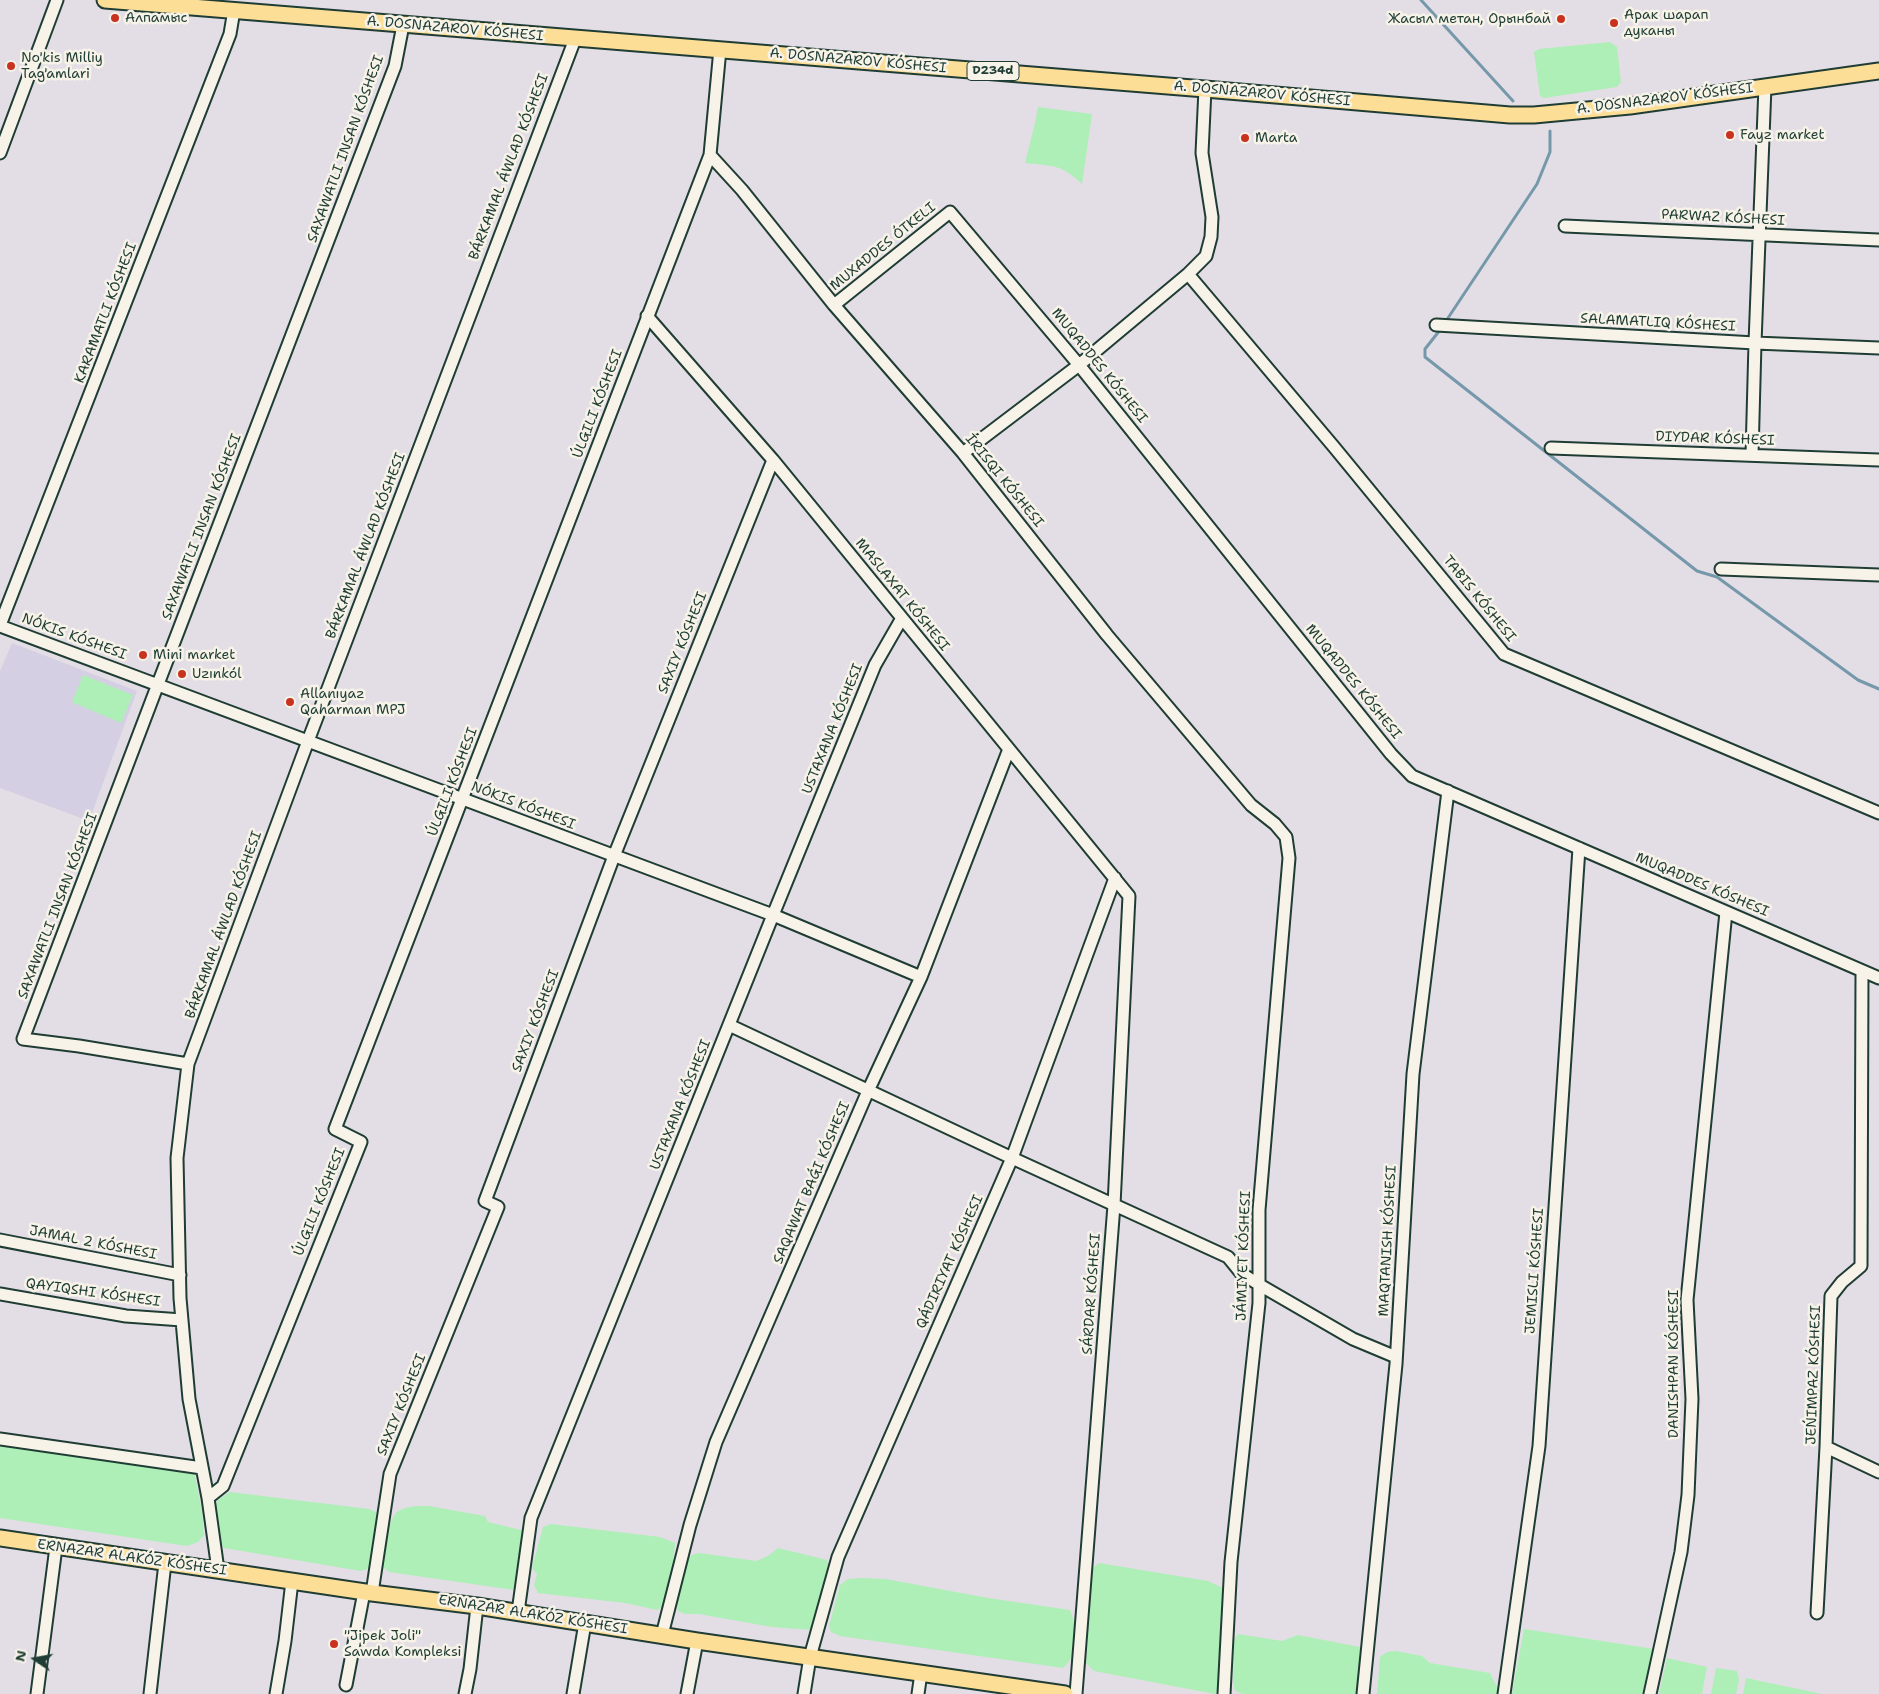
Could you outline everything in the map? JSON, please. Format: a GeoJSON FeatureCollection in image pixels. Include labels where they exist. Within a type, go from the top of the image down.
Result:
{"type":"FeatureCollection","features":[{"type":"Feature","properties":{"kind":"main road","name":"A. DOSNAZAROV KÓSHESI"},"geometry":{"type":"LineString","coordinates":[[105,0],[1205,88],[1510,115],[1534,115],[1630,106],[1879,71]]}},
{"type":"Feature","properties":{"kind":"main road","name":"ERNAZAR ALAKÓZ KÓSHESI"},"geometry":{"type":"LineString","coordinates":[[0,1538],[518,1612],[697,1641],[920,1673],[1024,1691],[1065,1694]]}},
{"type":"Feature","properties":{"kind":"street"},"geometry":{"type":"LineString","coordinates":[[0,153],[57,0]]}},
{"type":"Feature","properties":{"kind":"street"},"geometry":{"type":"LineString","coordinates":[[0,626],[227,43],[234,10]]}},
{"type":"Feature","properties":{"kind":"street"},"geometry":{"type":"LineString","coordinates":[[188,1064],[23,1039],[395,66],[403,25]]}},
{"type":"Feature","properties":{"kind":"street","name":"BÁRKAMAL ÁWLAD KÓSHESI"},"geometry":{"type":"LineString","coordinates":[[218,1570],[208,1498],[189,1399],[182,1320],[177,1158],[188,1064],[308,741],[575,39]]}},
{"type":"Feature","properties":{"kind":"street","name":"ÚLGILI KÓSHESI"},"geometry":{"type":"LineString","coordinates":[[208,1498],[222,1486],[361,1142],[335,1128],[710,156],[720,49]]}},
{"type":"Feature","properties":{"kind":"street"},"geometry":{"type":"LineString","coordinates":[[1752,454],[1765,86]]}},
{"type":"Feature","properties":{"kind":"street"},"geometry":{"type":"LineString","coordinates":[[710,156],[742,190],[834,305],[963,453],[1080,365],[1188,274],[1206,256],[1211,238],[1212,217],[1202,153],[1205,88]]}},
{"type":"Feature","properties":{"kind":"street","name":"MUXADDES ÓTKELI"},"geometry":{"type":"LineString","coordinates":[[834,305],[950,212]]}},
{"type":"Feature","properties":{"kind":"street","name":"MUQADDES KÓSHESI"},"geometry":{"type":"LineString","coordinates":[[950,212],[1080,365],[1391,754],[1412,776],[1879,978]]}},
{"type":"Feature","properties":{"kind":"street","name":"PARWAZ KÓSHESI"},"geometry":{"type":"LineString","coordinates":[[1565,226],[1879,240]]}},
{"type":"Feature","properties":{"kind":"street"},"geometry":{"type":"LineString","coordinates":[[1188,274],[1340,454],[1504,654],[1879,813]]}},
{"type":"Feature","properties":{"kind":"street","name":"MASLAXAT KÓSHESI"},"geometry":{"type":"LineString","coordinates":[[648,316],[772,460],[1129,896]]}},
{"type":"Feature","properties":{"kind":"street"},"geometry":{"type":"LineString","coordinates":[[1436,325],[1879,348]]}},
{"type":"Feature","properties":{"kind":"street","name":"DIYDAR KÓSHESI"},"geometry":{"type":"LineString","coordinates":[[1551,448],[1879,460]]}},
{"type":"Feature","properties":{"kind":"street","name":"JÁMIYET KÓSHESI"},"geometry":{"type":"LineString","coordinates":[[963,453],[1107,635],[1251,805],[1275,824],[1286,837],[1289,858],[1259,1210],[1259,1303],[1231,1562],[1224,1694]]}},
{"type":"Feature","properties":{"kind":"street"},"geometry":{"type":"LineString","coordinates":[[346,1685],[368,1592],[390,1474],[498,1208],[485,1200],[614,856],[772,460]]}},
{"type":"Feature","properties":{"kind":"street"},"geometry":{"type":"LineString","coordinates":[[1721,569],[1879,575]]}},
{"type":"Feature","properties":{"kind":"street","name":"USTAXANA KÓSHESI"},"geometry":{"type":"LineString","coordinates":[[518,1612],[531,1518],[875,665],[902,618]]}},
{"type":"Feature","properties":{"kind":"street","name":"NÓKIS KÓSHESI"},"geometry":{"type":"LineString","coordinates":[[0,626],[773,916],[921,977]]}},
{"type":"Feature","properties":{"kind":"street"},"geometry":{"type":"LineString","coordinates":[[662,1635],[690,1526],[716,1442],[868,1091],[921,977],[1009,749]]}},
{"type":"Feature","properties":{"kind":"street"},"geometry":{"type":"LineString","coordinates":[[1364,1694],[1396,1357],[1413,1074],[1448,791]]}},
{"type":"Feature","properties":{"kind":"street","name":"JEMISLI KÓSHESI"},"geometry":{"type":"LineString","coordinates":[[1504,1694],[1539,1446],[1579,848]]}},
{"type":"Feature","properties":{"kind":"street","name":"QÁDIRIYAT KÓSHESI"},"geometry":{"type":"LineString","coordinates":[[804,1694],[810,1657],[838,1557],[1012,1158],[1115,878]]}},
{"type":"Feature","properties":{"kind":"street","name":"SÁRDAR KÓSHESI"},"geometry":{"type":"LineString","coordinates":[[1076,1694],[1114,1205],[1129,896]]}},
{"type":"Feature","properties":{"kind":"street"},"geometry":{"type":"LineString","coordinates":[[1650,1694],[1680,1552],[1688,1495],[1692,1399],[1687,1300],[1726,912]]}},
{"type":"Feature","properties":{"kind":"street","name":"JEŃIMPAZ KÓSHESI"},"geometry":{"type":"LineString","coordinates":[[1817,1612],[1826,1447],[1831,1296],[1842,1282],[1861,1266],[1862,971]]}},
{"type":"Feature","properties":{"kind":"street"},"geometry":{"type":"LineString","coordinates":[[729,1025],[1228,1257],[1241,1273],[1258,1284],[1354,1339],[1396,1357]]}},
{"type":"Feature","properties":{"kind":"street","name":"JAMAL 2 KÓSHESI"},"geometry":{"type":"LineString","coordinates":[[0,1240],[180,1275]]}},
{"type":"Feature","properties":{"kind":"street"},"geometry":{"type":"LineString","coordinates":[[0,1294],[126,1316],[182,1320]]}},
{"type":"Feature","properties":{"kind":"street"},"geometry":{"type":"LineString","coordinates":[[0,1439],[202,1468]]}},
{"type":"Feature","properties":{"kind":"street"},"geometry":{"type":"LineString","coordinates":[[1826,1447],[1879,1472]]}},
{"type":"Feature","properties":{"kind":"street"},"geometry":{"type":"LineString","coordinates":[[37,1694],[56,1547]]}},
{"type":"Feature","properties":{"kind":"street"},"geometry":{"type":"LineString","coordinates":[[150,1694],[165,1562]]}},
{"type":"Feature","properties":{"kind":"street"},"geometry":{"type":"LineString","coordinates":[[276,1694],[292,1581]]}},
{"type":"Feature","properties":{"kind":"street"},"geometry":{"type":"LineString","coordinates":[[465,1694],[470,1669],[477,1606]]}},
{"type":"Feature","properties":{"kind":"street"},"geometry":{"type":"LineString","coordinates":[[573,1694],[585,1623]]}},
{"type":"Feature","properties":{"kind":"street"},"geometry":{"type":"LineString","coordinates":[[687,1694],[697,1641]]}},
{"type":"Feature","properties":{"kind":"street"},"geometry":{"type":"LineString","coordinates":[[918,1694],[920,1673]]}},
{"type":"Feature","properties":{"kind":"shaded area"},"geometry":{"type":"Polygon","coordinates":[[[12,643],[137,691],[89,821],[0,788],[0,671],[12,643]]]}},
{"type":"Feature","properties":{"kind":"green space"},"geometry":{"type":"Polygon","coordinates":[[[1610,42],[1617,47],[1621,82],[1617,87],[1544,98],[1540,96],[1534,52],[1539,49],[1610,42]]]}},
{"type":"Feature","properties":{"kind":"green space"},"geometry":{"type":"Polygon","coordinates":[[[1038,107],[1092,114],[1082,184],[1062,169],[1025,163],[1038,107]]]}},
{"type":"Feature","properties":{"kind":"green space"},"geometry":{"type":"Polygon","coordinates":[[[83,675],[133,695],[121,723],[72,702],[83,675]]]}},
{"type":"Feature","properties":{"kind":"green space"},"geometry":{"type":"Polygon","coordinates":[[[0,1446],[194,1472],[202,1511],[204,1535],[198,1542],[187,1546],[0,1518],[0,1446]]]}},
{"type":"Feature","properties":{"kind":"green space"},"geometry":{"type":"Polygon","coordinates":[[[230,1492],[369,1509],[378,1513],[382,1517],[373,1566],[361,1571],[224,1548],[218,1538],[215,1505],[219,1499],[230,1492]]]}},
{"type":"Feature","properties":{"kind":"green space"},"geometry":{"type":"Polygon","coordinates":[[[416,1506],[429,1506],[485,1516],[488,1522],[525,1531],[518,1585],[514,1590],[389,1572],[383,1567],[382,1561],[389,1528],[394,1516],[400,1510],[416,1506]]]}},
{"type":"Feature","properties":{"kind":"green space"},"geometry":{"type":"Polygon","coordinates":[[[551,1524],[660,1537],[675,1543],[673,1563],[663,1607],[657,1610],[625,1603],[538,1593],[534,1585],[537,1574],[532,1568],[543,1527],[551,1524]]]}},
{"type":"Feature","properties":{"kind":"green space"},"geometry":{"type":"Polygon","coordinates":[[[778,1548],[827,1560],[830,1568],[812,1630],[772,1627],[699,1614],[685,1614],[678,1611],[677,1604],[685,1560],[694,1554],[700,1553],[756,1561],[768,1556],[778,1548]]]}},
{"type":"Feature","properties":{"kind":"green space"},"geometry":{"type":"Polygon","coordinates":[[[1099,1563],[1208,1581],[1221,1587],[1227,1594],[1219,1690],[1215,1694],[1094,1671],[1086,1663],[1092,1573],[1094,1567],[1099,1563]]]}},
{"type":"Feature","properties":{"kind":"green space"},"geometry":{"type":"Polygon","coordinates":[[[848,1579],[886,1579],[988,1598],[1070,1610],[1075,1633],[1072,1656],[1063,1668],[840,1636],[831,1632],[829,1626],[840,1585],[848,1579]]]}},
{"type":"Feature","properties":{"kind":"green space"},"geometry":{"type":"Polygon","coordinates":[[[1524,1629],[1654,1649],[1644,1694],[1512,1694],[1524,1629]]]}},
{"type":"Feature","properties":{"kind":"green space"},"geometry":{"type":"Polygon","coordinates":[[[1238,1634],[1282,1641],[1298,1635],[1365,1648],[1361,1694],[1243,1694],[1235,1691],[1233,1682],[1234,1640],[1238,1634]]]}},
{"type":"Feature","properties":{"kind":"green space"},"geometry":{"type":"Polygon","coordinates":[[[1396,1651],[1422,1656],[1430,1663],[1490,1673],[1497,1687],[1498,1694],[1377,1694],[1380,1657],[1387,1652],[1396,1651]]]}},
{"type":"Feature","properties":{"kind":"green space"},"geometry":{"type":"Polygon","coordinates":[[[1667,1658],[1707,1667],[1702,1694],[1659,1694],[1667,1658]]]}},
{"type":"Feature","properties":{"kind":"green space"},"geometry":{"type":"Polygon","coordinates":[[[1716,1668],[1737,1671],[1739,1680],[1736,1694],[1711,1694],[1716,1668]]]}},
{"type":"Feature","properties":{"kind":"green space"},"geometry":{"type":"Polygon","coordinates":[[[1746,1678],[1822,1694],[1743,1694],[1746,1678]]]}},
{"type":"Feature","properties":{"kind":"waterway"},"geometry":{"type":"LineString","coordinates":[[1421,0],[1513,101]]}},
{"type":"Feature","properties":{"kind":"waterway"},"geometry":{"type":"LineString","coordinates":[[1446,321],[1537,184],[1550,152],[1550,131]]}},
{"type":"Feature","properties":{"kind":"waterway"},"geometry":{"type":"LineString","coordinates":[[1440,330],[1425,349],[1425,357],[1697,571],[1717,577],[1858,680],[1879,689]]}},
{"type":"Feature","properties":{"kind":"place","name":"Алпамыс"},"geometry":{"type":"Point","coordinates":[115,18]}},
{"type":"Feature","properties":{"kind":"place","name":"Жасыл метан, Орынбай"},"geometry":{"type":"Point","coordinates":[1561,19]}},
{"type":"Feature","properties":{"kind":"place","name":"Арак шарап дуканы"},"geometry":{"type":"Point","coordinates":[1614,23]}},
{"type":"Feature","properties":{"kind":"place","name":"No'kis Milliy Tag'amlari"},"geometry":{"type":"Point","coordinates":[11,66]}},
{"type":"Feature","properties":{"kind":"place","name":"Fayz market"},"geometry":{"type":"Point","coordinates":[1730,135]}},
{"type":"Feature","properties":{"kind":"place","name":"Marta"},"geometry":{"type":"Point","coordinates":[1245,138]}},
{"type":"Feature","properties":{"kind":"place","name":"Mini market"},"geometry":{"type":"Point","coordinates":[143,655]}},
{"type":"Feature","properties":{"kind":"place","name":"Uzınkól"},"geometry":{"type":"Point","coordinates":[182,674]}},
{"type":"Feature","properties":{"kind":"place","name":"Allanıyaz Qaharman MPJ"},"geometry":{"type":"Point","coordinates":[290,702]}},
{"type":"Feature","properties":{"kind":"place","name":"\"Jipek Joli\" Sawda Kompleksi"},"geometry":{"type":"Point","coordinates":[334,1644]}}]}
